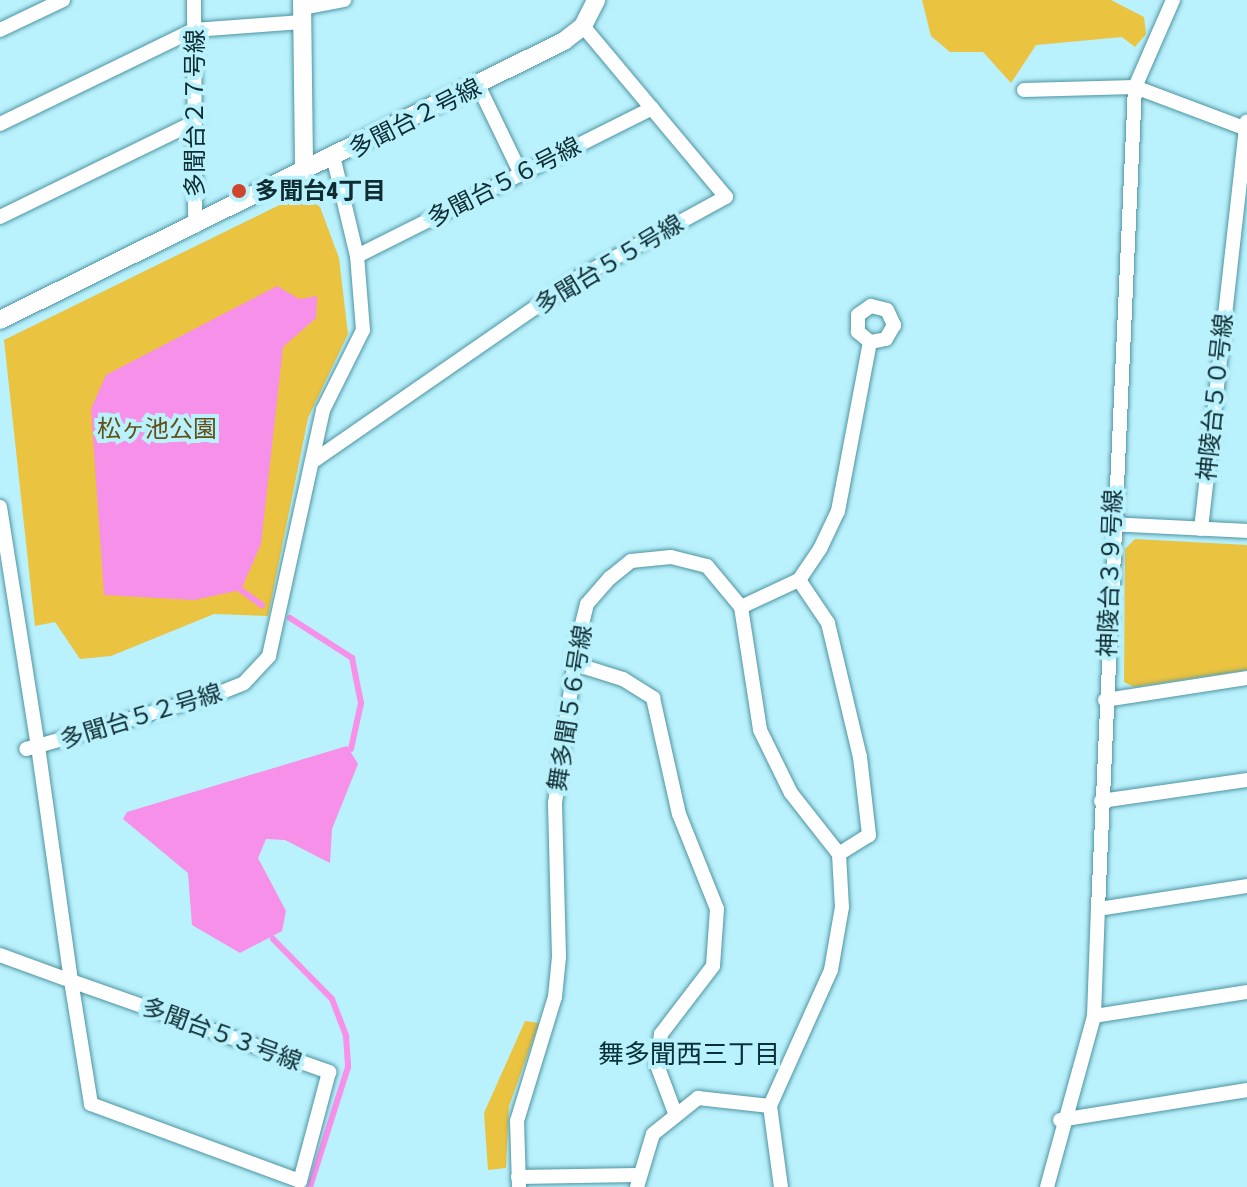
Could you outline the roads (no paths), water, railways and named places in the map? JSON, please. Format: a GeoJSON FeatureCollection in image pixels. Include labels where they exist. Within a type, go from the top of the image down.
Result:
{"type":"FeatureCollection","features":[{"type":"Feature","properties":{"kind":"street"},"geometry":{"type":"LineString","coordinates":[[0,30],[63,0]]}},
{"type":"Feature","properties":{"kind":"street","name":"多聞台２７号線"},"geometry":{"type":"LineString","coordinates":[[194,0],[195,226]]}},
{"type":"Feature","properties":{"kind":"street"},"geometry":{"type":"LineString","coordinates":[[0,124],[194,30],[344,0]]}},
{"type":"Feature","properties":{"kind":"street"},"geometry":{"type":"LineString","coordinates":[[583,26],[596,0]]}},
{"type":"Feature","properties":{"kind":"street","name":"神陵台３９号線"},"geometry":{"type":"LineString","coordinates":[[1047,1187],[1060,1120],[1094,1016],[1111,524],[1135,87],[1173,0]]}},
{"type":"Feature","properties":{"kind":"street"},"geometry":{"type":"LineString","coordinates":[[302,10],[304,171]]}},
{"type":"Feature","properties":{"kind":"street","name":"多聞台２号線"},"geometry":{"type":"LineString","coordinates":[[0,320],[304,171],[334,160],[583,26]]}},
{"type":"Feature","properties":{"kind":"street","name":"多聞台５５号線"},"geometry":{"type":"LineString","coordinates":[[312,462],[576,279],[726,197],[583,26]]}},
{"type":"Feature","properties":{"kind":"street"},"geometry":{"type":"LineString","coordinates":[[478,85],[521,174]]}},
{"type":"Feature","properties":{"kind":"street"},"geometry":{"type":"LineString","coordinates":[[1024,90],[1135,87],[1246,126]]}},
{"type":"Feature","properties":{"kind":"street","name":"多聞台５６号線"},"geometry":{"type":"LineString","coordinates":[[357,256],[652,108]]}},
{"type":"Feature","properties":{"kind":"street"},"geometry":{"type":"LineString","coordinates":[[0,217],[195,122]]}},
{"type":"Feature","properties":{"kind":"street","name":"神陵台５０号線"},"geometry":{"type":"LineString","coordinates":[[1201,529],[1246,126]]}},
{"type":"Feature","properties":{"kind":"street","name":"多聞台５２号線"},"geometry":{"type":"LineString","coordinates":[[91,1104],[32,748],[244,683],[269,656],[281,622],[323,410],[363,330],[357,256],[334,160]]}},
{"type":"Feature","properties":{"kind":"street"},"geometry":{"type":"LineString","coordinates":[[781,1187],[770,1106],[831,970],[842,907],[839,854],[791,793],[760,730],[741,607],[799,580],[838,511],[870,342]]}},
{"type":"Feature","properties":{"kind":"street"},"geometry":{"type":"LineString","coordinates":[[0,507],[32,748]]}},
{"type":"Feature","properties":{"kind":"street"},"geometry":{"type":"LineString","coordinates":[[1111,524],[1247,531]]}},
{"type":"Feature","properties":{"kind":"street","name":"舞多聞５６号線"},"geometry":{"type":"LineString","coordinates":[[519,1182],[517,1121],[559,957],[555,803],[587,604],[631,561],[671,557],[707,566],[741,607]]}},
{"type":"Feature","properties":{"kind":"street"},"geometry":{"type":"LineString","coordinates":[[799,580],[828,623],[860,757],[869,835],[839,854]]}},
{"type":"Feature","properties":{"kind":"street"},"geometry":{"type":"LineString","coordinates":[[575,664],[623,679],[653,698],[679,814],[717,909],[713,966],[661,1034],[657,1065],[675,1113]]}},
{"type":"Feature","properties":{"kind":"street"},"geometry":{"type":"LineString","coordinates":[[1105,700],[1247,678]]}},
{"type":"Feature","properties":{"kind":"street"},"geometry":{"type":"LineString","coordinates":[[1101,801],[1247,780]]}},
{"type":"Feature","properties":{"kind":"street"},"geometry":{"type":"LineString","coordinates":[[1098,909],[1247,886]]}},
{"type":"Feature","properties":{"kind":"street"},"geometry":{"type":"LineString","coordinates":[[0,955],[71,981]]}},
{"type":"Feature","properties":{"kind":"street","name":"多聞台５３号線"},"geometry":{"type":"LineString","coordinates":[[71,981],[329,1072],[300,1181],[91,1104]]}},
{"type":"Feature","properties":{"kind":"street"},"geometry":{"type":"LineString","coordinates":[[1094,1016],[1247,992]]}},
{"type":"Feature","properties":{"kind":"street"},"geometry":{"type":"LineString","coordinates":[[1060,1120],[1247,1090]]}},
{"type":"Feature","properties":{"kind":"street"},"geometry":{"type":"LineString","coordinates":[[519,1182],[637,1181],[653,1134],[675,1113],[698,1098],[770,1106]]}},
{"type":"Feature","properties":{"kind":"waterway"},"geometry":{"type":"LineString","coordinates":[[241,590],[262,605]]}},
{"type":"Feature","properties":{"kind":"waterway"},"geometry":{"type":"LineString","coordinates":[[290,618],[352,658],[361,703],[351,749]]}},
{"type":"Feature","properties":{"kind":"waterway"},"geometry":{"type":"LineString","coordinates":[[273,939],[332,999],[346,1036],[348,1067],[310,1187]]}},
{"type":"Feature","properties":{"kind":"place","name":"多聞台4丁目"},"geometry":{"type":"Point","coordinates":[239,191]}},
{"type":"Feature","properties":{"kind":"district","name":"舞多聞西三丁目"},"geometry":{"type":"Point","coordinates":[689,1055]}},
{"type":"Feature","properties":{"kind":"park label","name":"松ヶ池公園"},"geometry":{"type":"Point","coordinates":[157,429]}}]}
